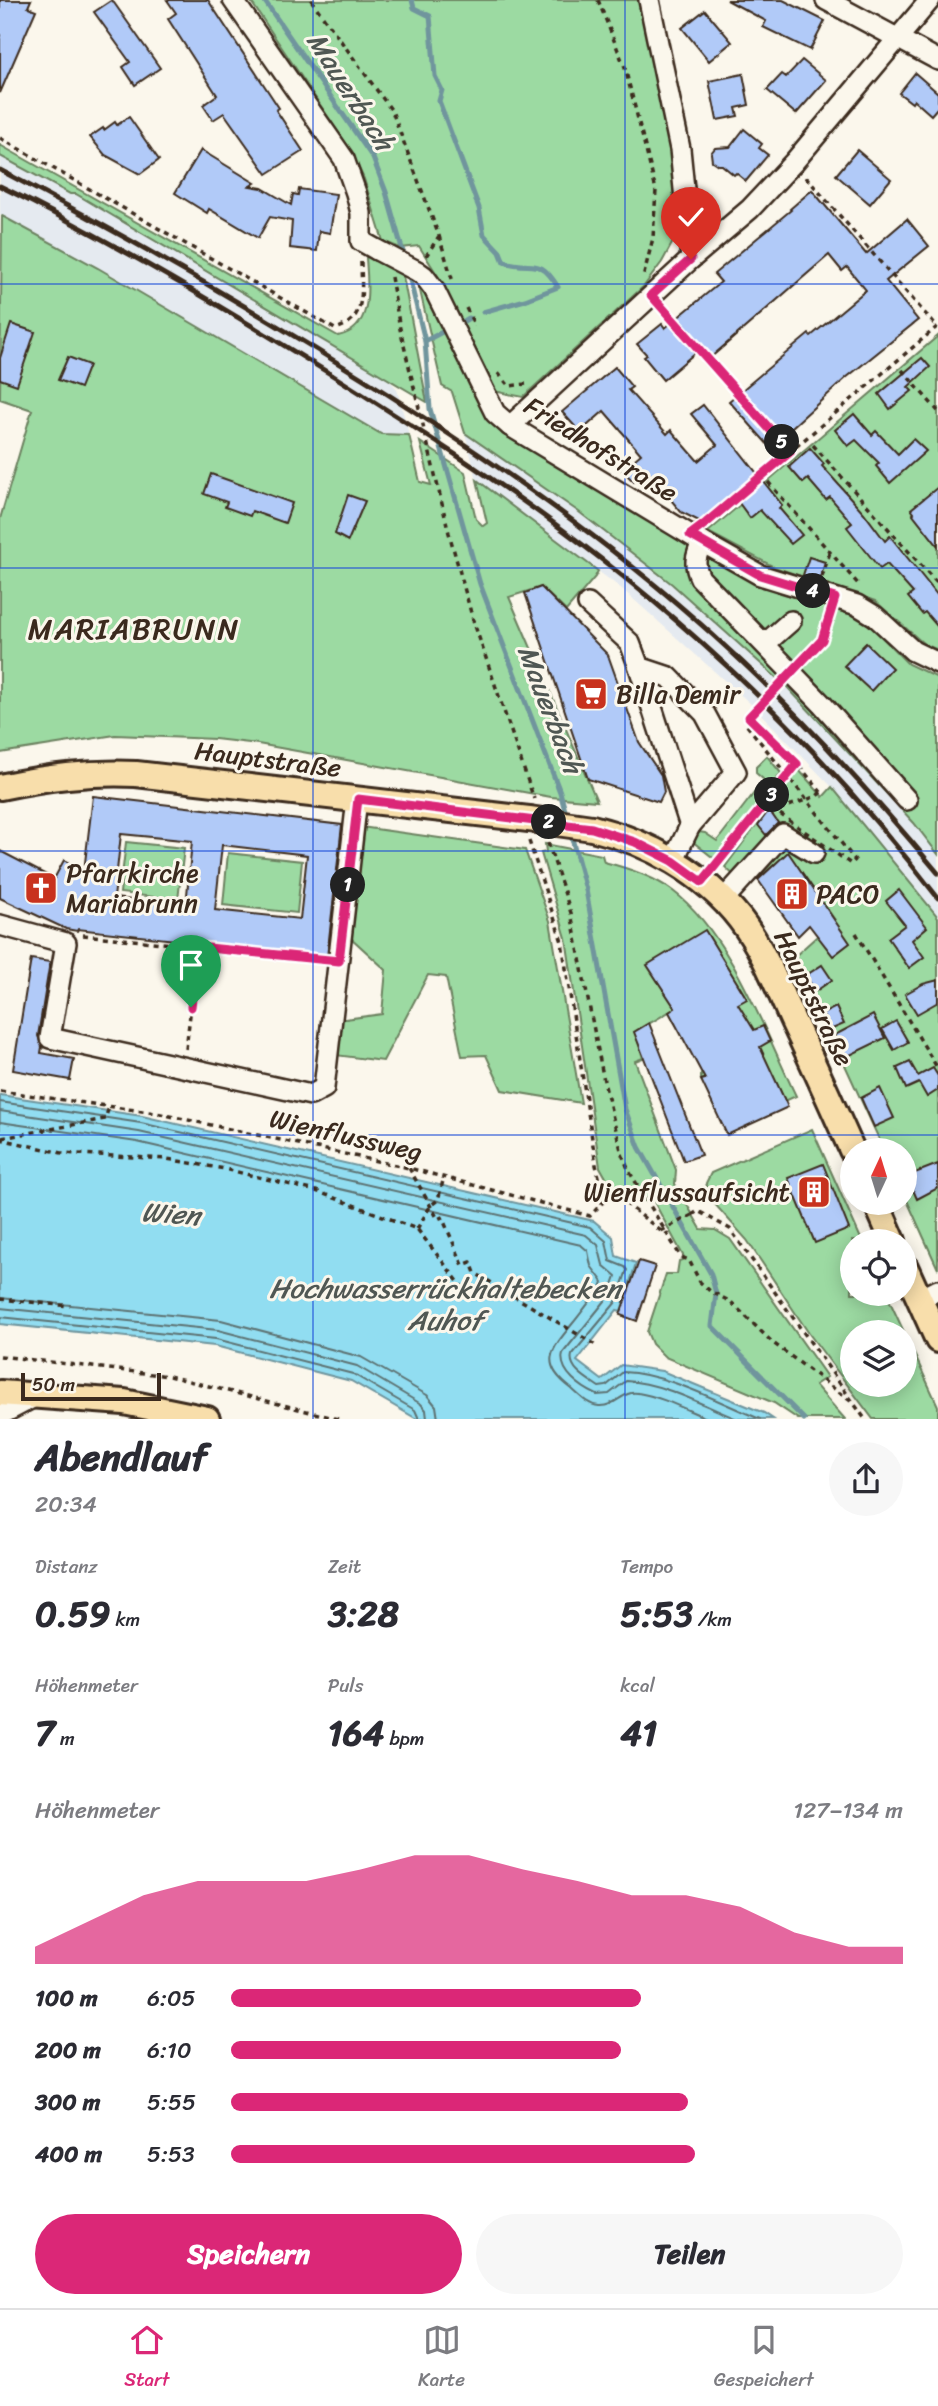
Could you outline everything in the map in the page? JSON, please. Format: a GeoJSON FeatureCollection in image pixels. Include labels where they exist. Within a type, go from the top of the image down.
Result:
{"type":"FeatureCollection","features":[{"type":"Feature","properties":{"kind":"main road","name":"Hauptstraße"},"geometry":{"type":"LineString","coordinates":[[0,787],[57,776],[125,773],[592,828],[635,842],[673,861],[702,882],[723,900],[740,920],[763,955],[847,1138]]}},
{"type":"Feature","properties":{"kind":"main road"},"geometry":{"type":"LineString","coordinates":[[917,1281],[929,1295],[938,1340]]}},
{"type":"Feature","properties":{"kind":"main road"},"geometry":{"type":"LineString","coordinates":[[0,1393],[124,1402],[207,1419]]}},
{"type":"Feature","properties":{"kind":"street"},"geometry":{"type":"LineString","coordinates":[[233,0],[344,159],[356,193],[369,246],[417,271],[429,282],[465,329]]}},
{"type":"Feature","properties":{"kind":"street"},"geometry":{"type":"LineString","coordinates":[[649,0],[680,149],[691,259]]}},
{"type":"Feature","properties":{"kind":"street"},"geometry":{"type":"LineString","coordinates":[[826,0],[938,60]]}},
{"type":"Feature","properties":{"kind":"street"},"geometry":{"type":"LineString","coordinates":[[510,426],[644,290],[691,259],[750,209],[930,0]]}},
{"type":"Feature","properties":{"kind":"street","name":"Friedhofstraße"},"geometry":{"type":"LineString","coordinates":[[465,329],[495,413],[510,426],[760,575],[857,605],[875,616],[913,651],[938,663]]}},
{"type":"Feature","properties":{"kind":"street"},"geometry":{"type":"LineString","coordinates":[[696,538],[695,568],[700,578],[766,643],[907,800]]}},
{"type":"Feature","properties":{"kind":"street"},"geometry":{"type":"LineString","coordinates":[[588,604],[630,643],[690,826]]}},
{"type":"Feature","properties":{"kind":"street"},"geometry":{"type":"LineString","coordinates":[[766,643],[791,621]]}},
{"type":"Feature","properties":{"kind":"street"},"geometry":{"type":"LineString","coordinates":[[639,667],[669,677],[705,715],[736,772],[690,826],[673,861]]}},
{"type":"Feature","properties":{"kind":"street"},"geometry":{"type":"LineString","coordinates":[[0,925],[66,943],[50,1038],[311,1095],[324,1087],[358,799]]}},
{"type":"Feature","properties":{"kind":"street"},"geometry":{"type":"LineString","coordinates":[[723,900],[783,834],[814,853]]}},
{"type":"Feature","properties":{"kind":"street"},"geometry":{"type":"LineString","coordinates":[[0,1415],[38,1395]]}},
{"type":"Feature","properties":{"kind":"path"},"geometry":{"type":"LineString","coordinates":[[311,0],[393,111],[457,291]]}},
{"type":"Feature","properties":{"kind":"path"},"geometry":{"type":"LineString","coordinates":[[598,0],[625,68],[656,190],[653,238],[643,278],[644,290],[790,452]]}},
{"type":"Feature","properties":{"kind":"path"},"geometry":{"type":"LineString","coordinates":[[0,138],[335,329],[348,325],[357,314],[369,246]]}},
{"type":"Feature","properties":{"kind":"path"},"geometry":{"type":"LineString","coordinates":[[696,538],[706,523],[938,327],[793,162]]}},
{"type":"Feature","properties":{"kind":"path"},"geometry":{"type":"LineString","coordinates":[[417,271],[439,236]]}},
{"type":"Feature","properties":{"kind":"path"},"geometry":{"type":"LineString","coordinates":[[389,270],[410,374],[456,558],[531,820],[562,942],[596,1165],[605,1200],[615,1195],[661,1231],[698,1211],[730,1229],[865,1419]]}},
{"type":"Feature","properties":{"kind":"path"},"geometry":{"type":"LineString","coordinates":[[462,303],[468,310],[465,329]]}},
{"type":"Feature","properties":{"kind":"path"},"geometry":{"type":"LineString","coordinates":[[492,364],[509,386],[530,382]]}},
{"type":"Feature","properties":{"kind":"path"},"geometry":{"type":"LineString","coordinates":[[902,370],[938,411]]}},
{"type":"Feature","properties":{"kind":"path"},"geometry":{"type":"LineString","coordinates":[[813,444],[938,584]]}},
{"type":"Feature","properties":{"kind":"path"},"geometry":{"type":"LineString","coordinates":[[768,482],[862,588]]}},
{"type":"Feature","properties":{"kind":"path"},"geometry":{"type":"LineString","coordinates":[[749,717],[821,792],[817,796],[804,800],[780,809],[780,814],[851,864],[855,860],[830,828],[813,807],[804,796],[745,723],[749,717],[822,640],[830,552]]}},
{"type":"Feature","properties":{"kind":"path"},"geometry":{"type":"LineString","coordinates":[[702,882],[797,764]]}},
{"type":"Feature","properties":{"kind":"path"},"geometry":{"type":"LineString","coordinates":[[547,838],[571,913],[605,1086],[625,1162],[681,1256],[689,1259],[700,1282],[710,1292],[724,1298],[773,1343],[852,1402]]}},
{"type":"Feature","properties":{"kind":"path"},"geometry":{"type":"LineString","coordinates":[[856,933],[938,1069]]}},
{"type":"Feature","properties":{"kind":"path"},"geometry":{"type":"LineString","coordinates":[[66,943],[82,934],[339,961]]}},
{"type":"Feature","properties":{"kind":"path"},"geometry":{"type":"LineString","coordinates":[[184,1067],[198,947]]}},
{"type":"Feature","properties":{"kind":"path","name":"Wienflussweg"},"geometry":{"type":"LineString","coordinates":[[0,1091],[156,1113],[409,1168],[590,1216],[605,1200]]}},
{"type":"Feature","properties":{"kind":"path"},"geometry":{"type":"LineString","coordinates":[[0,1139],[105,1119],[109,1107]]}},
{"type":"Feature","properties":{"kind":"path"},"geometry":{"type":"LineString","coordinates":[[0,1139],[62,1153],[167,1159],[225,1169],[316,1191],[417,1229],[464,1289]]}},
{"type":"Feature","properties":{"kind":"path"},"geometry":{"type":"LineString","coordinates":[[409,1168],[438,1219],[442,1217],[463,1265],[471,1262],[475,1273],[596,1345]]}},
{"type":"Feature","properties":{"kind":"path"},"geometry":{"type":"LineString","coordinates":[[417,1229],[431,1205],[438,1200],[444,1177]]}},
{"type":"Feature","properties":{"kind":"path"},"geometry":{"type":"LineString","coordinates":[[0,1299],[70,1306]]}},
{"type":"Feature","properties":{"kind":"path"},"geometry":{"type":"LineString","coordinates":[[0,1356],[170,1376],[338,1419]]}},
{"type":"Feature","properties":{"kind":"shaded area"},"geometry":{"type":"Polygon","coordinates":[[[0,156],[70,194],[76,194],[390,381],[397,389],[409,435],[382,434],[98,268],[0,215],[0,156]]]}},
{"type":"Feature","properties":{"kind":"shaded area"},"geometry":{"type":"Polygon","coordinates":[[[465,433],[579,512],[672,584],[788,688],[914,823],[938,854],[938,917],[832,787],[752,705],[622,589],[477,480],[465,433]]]}},
{"type":"Feature","properties":{"kind":"green space"},"geometry":{"type":"Polygon","coordinates":[[[250,0],[639,0],[664,103],[680,199],[673,242],[662,262],[644,286],[523,397],[494,391],[438,276],[419,246],[400,248],[383,241],[364,179],[351,151],[250,0]]]}},
{"type":"Feature","properties":{"kind":"green space"},"geometry":{"type":"Polygon","coordinates":[[[0,145],[338,336],[350,332],[363,316],[368,293],[366,258],[372,254],[402,271],[427,402],[76,194],[70,194],[0,156],[0,145]]]}},
{"type":"Feature","properties":{"kind":"green space"},"geometry":{"type":"Polygon","coordinates":[[[2,216],[98,268],[381,434],[409,435],[420,482],[431,485],[420,442],[465,472],[476,519],[483,526],[487,523],[477,480],[598,571],[566,611],[541,587],[509,597],[597,801],[551,797],[258,744],[215,739],[115,735],[0,753],[0,519],[32,410],[0,399],[2,216]]]}},
{"type":"Feature","properties":{"kind":"green space"},"geometry":{"type":"Polygon","coordinates":[[[418,282],[430,292],[489,417],[756,581],[863,618],[908,664],[938,678],[938,854],[914,823],[788,688],[672,584],[579,512],[465,433],[452,392],[442,386],[418,282]]]}},
{"type":"Feature","properties":{"kind":"green space"},"geometry":{"type":"Polygon","coordinates":[[[938,336],[938,650],[924,644],[875,601],[774,567],[708,532],[938,336]]]}},
{"type":"Feature","properties":{"kind":"green space"},"geometry":{"type":"Polygon","coordinates":[[[767,756],[781,773],[716,860],[692,841],[699,832],[717,841],[764,780],[756,773],[756,767],[767,756]]]}},
{"type":"Feature","properties":{"kind":"green space"},"geometry":{"type":"Polygon","coordinates":[[[798,769],[823,797],[832,787],[938,917],[938,1269],[914,1215],[917,1215],[917,1138],[878,1138],[795,956],[835,920],[788,853],[747,888],[725,867],[798,769]]]}},
{"type":"Feature","properties":{"kind":"green space"},"geometry":{"type":"Polygon","coordinates":[[[361,827],[525,850],[550,921],[581,1103],[502,1090],[486,1055],[462,1056],[446,977],[428,975],[383,1061],[335,1055],[338,1020],[382,1014],[386,970],[349,936],[361,827]]]}},
{"type":"Feature","properties":{"kind":"green space"},"geometry":{"type":"Polygon","coordinates":[[[126,842],[184,848],[178,900],[120,893],[126,842]]]}},
{"type":"Feature","properties":{"kind":"green space"},"geometry":{"type":"Polygon","coordinates":[[[545,844],[602,855],[604,862],[640,873],[673,891],[712,932],[744,986],[796,1096],[785,1101],[762,1052],[701,1080],[701,1073],[754,1045],[678,1027],[673,1020],[695,1006],[691,999],[635,1032],[643,1058],[635,1061],[676,1170],[675,1184],[701,1229],[715,1230],[730,1239],[827,1377],[815,1385],[845,1419],[798,1419],[774,1403],[665,1357],[652,1344],[647,1332],[666,1274],[677,1274],[679,1261],[685,1259],[652,1198],[643,1201],[627,1199],[609,1182],[600,1167],[566,938],[541,853],[546,852],[545,844]]]}},
{"type":"Feature","properties":{"kind":"green space"},"geometry":{"type":"Polygon","coordinates":[[[228,853],[302,861],[297,913],[223,905],[228,853]]]}},
{"type":"Feature","properties":{"kind":"green space"},"geometry":{"type":"Polygon","coordinates":[[[812,1129],[840,1192],[840,1215],[850,1215],[857,1229],[840,1229],[840,1306],[892,1306],[898,1320],[840,1320],[840,1375],[747,1240],[712,1201],[706,1183],[711,1173],[812,1129]]]}},
{"type":"Feature","properties":{"kind":"green space"},"geometry":{"type":"Polygon","coordinates":[[[917,1360],[938,1406],[938,1419],[873,1419],[856,1397],[917,1397],[917,1360]]]}},
{"type":"Feature","properties":{"kind":"water","name":"Hochwasserrückhaltebecken Auhof"},"geometry":{"type":"Polygon","coordinates":[[[0,1095],[142,1116],[594,1221],[613,1237],[616,1256],[636,1263],[621,1311],[617,1310],[577,1361],[602,1380],[621,1365],[662,1371],[773,1419],[417,1419],[351,1381],[215,1346],[0,1324],[0,1095]]]}},
{"type":"Feature","properties":{"kind":"building"},"geometry":{"type":"Polygon","coordinates":[[[0,0],[31,0],[28,7],[36,10],[0,93],[0,0]]]}},
{"type":"Feature","properties":{"kind":"building"},"geometry":{"type":"Polygon","coordinates":[[[112,0],[160,68],[135,85],[123,67],[130,62],[94,12],[112,0]]]}},
{"type":"Feature","properties":{"kind":"building"},"geometry":{"type":"Polygon","coordinates":[[[167,0],[208,0],[279,108],[276,110],[303,151],[267,174],[224,113],[213,120],[203,105],[217,95],[168,19],[176,13],[167,0]]]}},
{"type":"Feature","properties":{"kind":"building"},"geometry":{"type":"Polygon","coordinates":[[[727,0],[783,0],[825,21],[810,50],[763,27],[766,21],[727,0]]]}},
{"type":"Feature","properties":{"kind":"building"},"geometry":{"type":"Polygon","coordinates":[[[705,10],[732,42],[709,61],[682,28],[705,10]]]}},
{"type":"Feature","properties":{"kind":"building"},"geometry":{"type":"Polygon","coordinates":[[[802,60],[826,80],[796,114],[767,90],[782,74],[786,77],[802,60]]]}},
{"type":"Feature","properties":{"kind":"building"},"geometry":{"type":"Polygon","coordinates":[[[915,73],[938,93],[938,107],[931,115],[914,100],[912,103],[899,93],[915,73]]]}},
{"type":"Feature","properties":{"kind":"building"},"geometry":{"type":"Polygon","coordinates":[[[743,74],[749,105],[736,108],[738,116],[717,120],[709,81],[743,74]]]}},
{"type":"Feature","properties":{"kind":"building"},"geometry":{"type":"Polygon","coordinates":[[[129,117],[159,160],[140,174],[105,155],[90,137],[129,117]]]}},
{"type":"Feature","properties":{"kind":"building"},"geometry":{"type":"Polygon","coordinates":[[[744,129],[762,144],[759,148],[768,155],[746,181],[712,161],[711,153],[715,148],[730,147],[744,129]]]}},
{"type":"Feature","properties":{"kind":"building"},"geometry":{"type":"Polygon","coordinates":[[[201,150],[255,183],[250,186],[262,188],[291,205],[293,194],[298,195],[299,189],[336,194],[330,233],[319,231],[317,251],[290,248],[292,221],[270,217],[258,238],[209,209],[207,213],[175,193],[201,150]]]}},
{"type":"Feature","properties":{"kind":"building"},"geometry":{"type":"Polygon","coordinates":[[[857,150],[891,179],[870,204],[836,175],[857,150]]]}},
{"type":"Feature","properties":{"kind":"building"},"geometry":{"type":"Polygon","coordinates":[[[812,190],[866,254],[907,219],[929,246],[886,281],[918,320],[846,378],[770,447],[729,401],[866,290],[847,267],[842,271],[829,255],[710,358],[701,348],[663,380],[637,344],[662,324],[665,328],[721,282],[714,274],[812,190]]]}},
{"type":"Feature","properties":{"kind":"building"},"geometry":{"type":"Polygon","coordinates":[[[11,324],[35,332],[17,385],[0,379],[0,358],[11,324]]]}},
{"type":"Feature","properties":{"kind":"building"},"geometry":{"type":"Polygon","coordinates":[[[68,357],[89,365],[80,388],[58,380],[68,357]]]}},
{"type":"Feature","properties":{"kind":"building"},"geometry":{"type":"Polygon","coordinates":[[[922,358],[930,367],[908,387],[912,391],[890,409],[879,394],[922,358]]]}},
{"type":"Feature","properties":{"kind":"building"},"geometry":{"type":"Polygon","coordinates":[[[615,367],[632,387],[628,390],[667,434],[671,430],[698,461],[717,445],[691,414],[703,405],[782,505],[779,508],[802,535],[791,544],[760,510],[750,518],[733,495],[701,522],[681,512],[647,471],[634,482],[622,470],[641,454],[604,411],[580,432],[562,412],[615,367]]]}},
{"type":"Feature","properties":{"kind":"building"},"geometry":{"type":"Polygon","coordinates":[[[854,414],[872,435],[876,431],[898,454],[913,439],[926,451],[890,483],[876,466],[879,463],[856,440],[848,446],[835,430],[854,414]]]}},
{"type":"Feature","properties":{"kind":"building"},"geometry":{"type":"Polygon","coordinates":[[[810,448],[885,541],[890,536],[938,596],[938,627],[925,612],[922,614],[908,597],[913,593],[887,564],[880,569],[847,527],[852,523],[830,497],[826,500],[808,479],[803,483],[789,467],[810,448]]]}},
{"type":"Feature","properties":{"kind":"building"},"geometry":{"type":"Polygon","coordinates":[[[211,474],[292,503],[285,523],[252,511],[250,516],[225,507],[227,502],[204,494],[211,474]]]}},
{"type":"Feature","properties":{"kind":"building"},"geometry":{"type":"Polygon","coordinates":[[[938,487],[938,546],[911,509],[938,487]]]}},
{"type":"Feature","properties":{"kind":"building"},"geometry":{"type":"Polygon","coordinates":[[[348,495],[365,501],[348,541],[335,534],[348,495]]]}},
{"type":"Feature","properties":{"kind":"building"},"geometry":{"type":"Polygon","coordinates":[[[809,557],[825,562],[820,580],[803,575],[809,557]]]}},
{"type":"Feature","properties":{"kind":"building","name":"Billa Demir"},"geometry":{"type":"Polygon","coordinates":[[[541,587],[608,655],[639,742],[661,775],[664,792],[659,802],[588,779],[525,593],[541,587]]]}},
{"type":"Feature","properties":{"kind":"building"},"geometry":{"type":"Polygon","coordinates":[[[866,643],[892,668],[871,691],[844,666],[866,643]]]}},
{"type":"Feature","properties":{"kind":"building"},"geometry":{"type":"Polygon","coordinates":[[[93,796],[342,825],[327,957],[77,931],[66,929],[0,898],[0,851],[54,879],[64,860],[84,871],[93,796]],[[121,834],[114,898],[186,906],[192,841],[121,834]],[[222,845],[215,910],[300,919],[307,855],[222,845]]]}},
{"type":"Feature","properties":{"kind":"building"},"geometry":{"type":"Polygon","coordinates":[[[769,810],[778,823],[766,835],[758,825],[769,810]]]}},
{"type":"Feature","properties":{"kind":"building","name":"PACO"},"geometry":{"type":"Polygon","coordinates":[[[788,852],[850,943],[833,956],[809,925],[798,936],[758,880],[788,852]]]}},
{"type":"Feature","properties":{"kind":"building"},"geometry":{"type":"Polygon","coordinates":[[[899,890],[927,927],[912,940],[924,957],[909,968],[888,938],[905,925],[886,901],[899,890]]]}},
{"type":"Feature","properties":{"kind":"building"},"geometry":{"type":"Polygon","coordinates":[[[705,930],[747,999],[738,1004],[754,1030],[763,1026],[770,1041],[760,1047],[788,1107],[727,1135],[701,1080],[705,1079],[669,1012],[675,1008],[647,965],[705,930]]]}},
{"type":"Feature","properties":{"kind":"building"},"geometry":{"type":"Polygon","coordinates":[[[31,959],[50,962],[38,1036],[41,1053],[74,1059],[70,1080],[13,1070],[31,959]]]}},
{"type":"Feature","properties":{"kind":"building"},"geometry":{"type":"Polygon","coordinates":[[[822,965],[832,980],[816,991],[805,976],[822,965]]]}},
{"type":"Feature","properties":{"kind":"building"},"geometry":{"type":"Polygon","coordinates":[[[938,980],[938,1002],[917,1014],[905,994],[923,984],[938,980]]]}},
{"type":"Feature","properties":{"kind":"building"},"geometry":{"type":"Polygon","coordinates":[[[836,1007],[844,1024],[830,1030],[822,1014],[836,1007]]]}},
{"type":"Feature","properties":{"kind":"building"},"geometry":{"type":"Polygon","coordinates":[[[873,1015],[885,1038],[846,1057],[835,1035],[873,1015]]]}},
{"type":"Feature","properties":{"kind":"building"},"geometry":{"type":"Polygon","coordinates":[[[896,1021],[908,1042],[894,1050],[882,1029],[896,1021]]]}},
{"type":"Feature","properties":{"kind":"building"},"geometry":{"type":"Polygon","coordinates":[[[649,1023],[701,1155],[684,1161],[634,1032],[649,1023]]]}},
{"type":"Feature","properties":{"kind":"building"},"geometry":{"type":"Polygon","coordinates":[[[910,1062],[918,1076],[933,1068],[938,1076],[938,1090],[927,1097],[919,1083],[906,1089],[897,1068],[910,1062]]]}},
{"type":"Feature","properties":{"kind":"building"},"geometry":{"type":"Polygon","coordinates":[[[880,1088],[894,1118],[874,1127],[861,1098],[880,1088]]]}},
{"type":"Feature","properties":{"kind":"building","name":"Wienflussaufsicht"},"geometry":{"type":"Polygon","coordinates":[[[823,1164],[840,1206],[840,1215],[843,1215],[849,1229],[840,1229],[840,1233],[815,1243],[788,1178],[823,1164]]]}},
{"type":"Feature","properties":{"kind":"building"},"geometry":{"type":"Polygon","coordinates":[[[938,1164],[938,1188],[917,1199],[917,1172],[938,1164]]]}},
{"type":"Feature","properties":{"kind":"building"},"geometry":{"type":"Polygon","coordinates":[[[639,1261],[655,1266],[637,1321],[620,1315],[639,1261]]]}},
{"type":"Feature","properties":{"kind":"waterway","name":"Mauerbach"},"geometry":{"type":"LineString","coordinates":[[264,0],[373,158],[386,192],[405,259]]}},
{"type":"Feature","properties":{"kind":"waterway"},"geometry":{"type":"LineString","coordinates":[[412,0],[414,8],[430,16],[435,76],[442,90],[439,101],[479,208],[484,235],[500,252],[504,262],[540,267],[558,287],[483,312]]}},
{"type":"Feature","properties":{"kind":"waterway","name":"Mauerbach"},"geometry":{"type":"LineString","coordinates":[[408,272],[425,341],[430,409],[480,584],[560,792],[567,818]]}},
{"type":"Feature","properties":{"kind":"waterway"},"geometry":{"type":"LineString","coordinates":[[457,325],[469,318]]}},
{"type":"Feature","properties":{"kind":"waterway"},"geometry":{"type":"LineString","coordinates":[[425,341],[448,329]]}},
{"type":"Feature","properties":{"kind":"waterway","name":"Mauerbach"},"geometry":{"type":"LineString","coordinates":[[570,831],[586,890],[625,1109],[639,1147],[711,1274],[716,1294],[712,1326],[804,1419]]}},
{"type":"Feature","properties":{"kind":"railway"},"geometry":{"type":"LineString","coordinates":[[0,170],[94,220],[325,355],[459,441],[590,534],[674,601],[773,692],[858,780],[938,873]]}},
{"type":"Feature","properties":{"kind":"railway"},"geometry":{"type":"LineString","coordinates":[[0,186],[127,253],[291,350],[457,456],[579,542],[678,622],[771,708],[857,800],[938,898]]}},
{"type":"Feature","properties":{"kind":"place","name":"Billa Demir"},"geometry":{"type":"Point","coordinates":[591,694]}},
{"type":"Feature","properties":{"kind":"place","name":"Pfarrkirche Mariabrunn"},"geometry":{"type":"Point","coordinates":[41,888]}},
{"type":"Feature","properties":{"kind":"place","name":"PACO"},"geometry":{"type":"Point","coordinates":[792,894]}},
{"type":"Feature","properties":{"kind":"place","name":"Wienflussaufsicht"},"geometry":{"type":"Point","coordinates":[814,1192]}},
{"type":"Feature","properties":{"kind":"district","name":"MARIABRUNN"},"geometry":{"type":"Point","coordinates":[134,629]}},
{"type":"Feature","properties":{"kind":"route"},"geometry":{"type":"LineString","coordinates":[[191,1007],[198,947],[339,961],[358,799],[592,828],[635,842],[673,861],[702,882],[797,764],[749,717],[822,640],[835,598],[760,575],[690,535],[790,452],[651,295],[691,259]]}},
{"type":"Feature","properties":{"kind":"water label","name":"Wien"},"geometry":{"type":"Point","coordinates":[171,1213]}}]}
